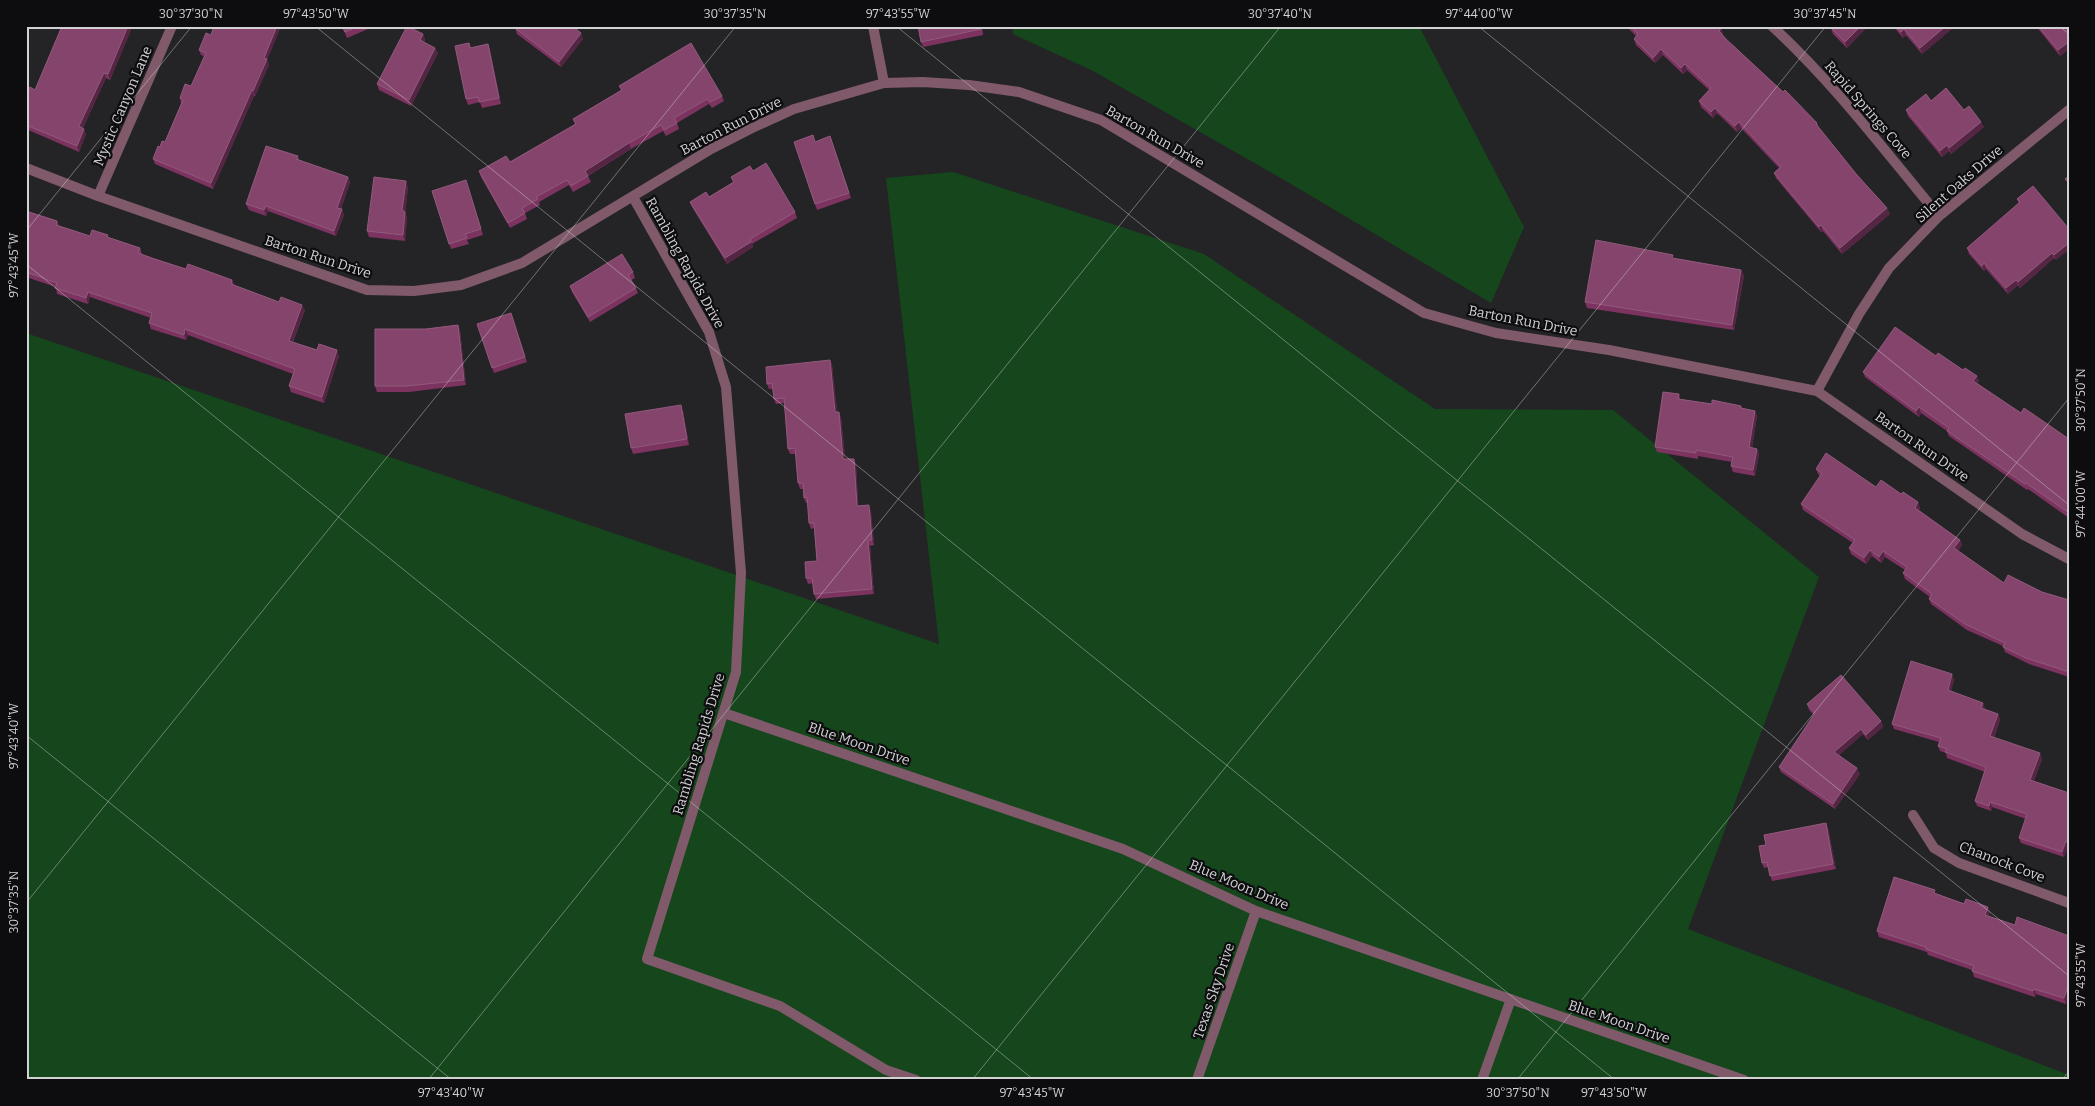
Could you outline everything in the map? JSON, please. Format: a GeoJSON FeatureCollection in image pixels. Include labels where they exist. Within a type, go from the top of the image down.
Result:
{"type":"FeatureCollection","features":[{"type":"Feature","properties":{"kind":"street","name":"Mystic Canyon Lane"},"geometry":{"type":"LineString","coordinates":[[98,196],[172,26]]}},
{"type":"Feature","properties":{"kind":"street"},"geometry":{"type":"LineString","coordinates":[[873,26],[884,83]]}},
{"type":"Feature","properties":{"kind":"street","name":"Rapid Springs Cove"},"geometry":{"type":"LineString","coordinates":[[1772,26],[1794,46],[1838,95],[1939,216]]}},
{"type":"Feature","properties":{"kind":"street","name":"Barton Run Drive"},"geometry":{"type":"LineString","coordinates":[[26,168],[98,196],[367,290],[414,291],[461,286],[522,263],[711,149],[794,109],[884,83],[923,82],[969,85],[1019,92],[1101,120],[1424,313],[1496,333],[1609,350],[1817,391],[2022,534],[2069,559]]}},
{"type":"Feature","properties":{"kind":"street","name":"Silent Oaks Drive"},"geometry":{"type":"LineString","coordinates":[[1817,391],[1859,314],[1889,268],[1939,216],[2069,110]]}},
{"type":"Feature","properties":{"kind":"street","name":"Rambling Rapids Drive"},"geometry":{"type":"LineString","coordinates":[[633,197],[709,332],[726,387],[741,573],[736,672],[647,959],[780,1006],[886,1070],[916,1080]]}},
{"type":"Feature","properties":{"kind":"street","name":"Blue Moon Drive"},"geometry":{"type":"LineString","coordinates":[[724,712],[1123,849],[1256,911],[1741,1079]]}},
{"type":"Feature","properties":{"kind":"street","name":"Chanock Cove"},"geometry":{"type":"LineString","coordinates":[[1913,815],[1934,848],[1959,863],[2069,903]]}},
{"type":"Feature","properties":{"kind":"street","name":"Texas Sky Drive"},"geometry":{"type":"LineString","coordinates":[[1197,1080],[1256,911]]}},
{"type":"Feature","properties":{"kind":"street"},"geometry":{"type":"LineString","coordinates":[[1482,1080],[1511,999]]}},
{"type":"Feature","properties":{"kind":"green space"},"geometry":{"type":"Polygon","coordinates":[[[1013,26],[1419,26],[1524,227],[1491,303],[1286,181],[1093,71],[1013,34],[1013,26]]]}},
{"type":"Feature","properties":{"kind":"green space"},"geometry":{"type":"Polygon","coordinates":[[[953,172],[1204,254],[1435,409],[1613,410],[1819,577],[1688,929],[2069,1075],[2069,1080],[26,1080],[26,333],[939,644],[886,178],[953,172]]]}},
{"type":"Feature","properties":{"kind":"building"},"geometry":{"type":"Polygon","coordinates":[[[62,26],[128,26],[108,74],[104,73],[79,126],[84,129],[77,146],[26,125],[26,96],[30,87],[35,90],[62,26]]]}},
{"type":"Feature","properties":{"kind":"building"},"geometry":{"type":"Polygon","coordinates":[[[214,26],[277,26],[264,58],[267,59],[211,183],[153,159],[158,146],[160,147],[162,141],[165,142],[183,100],[180,98],[185,84],[191,86],[206,53],[199,50],[206,33],[211,35],[214,26]]]}},
{"type":"Feature","properties":{"kind":"building"},"geometry":{"type":"Polygon","coordinates":[[[342,26],[359,26],[345,32],[342,26]]]}},
{"type":"Feature","properties":{"kind":"building"},"geometry":{"type":"Polygon","coordinates":[[[407,26],[423,34],[420,40],[435,48],[409,100],[377,84],[407,26]]]}},
{"type":"Feature","properties":{"kind":"building"},"geometry":{"type":"Polygon","coordinates":[[[516,26],[572,26],[581,33],[559,62],[515,28],[516,26]]]}},
{"type":"Feature","properties":{"kind":"building"},"geometry":{"type":"Polygon","coordinates":[[[918,26],[981,26],[981,29],[921,42],[918,26]]]}},
{"type":"Feature","properties":{"kind":"building"},"geometry":{"type":"Polygon","coordinates":[[[1630,26],[1719,26],[1721,28],[1719,31],[1726,39],[1783,92],[1785,90],[1817,123],[1857,175],[1887,208],[1840,248],[1821,225],[1819,227],[1774,173],[1781,167],[1739,122],[1735,126],[1715,108],[1711,112],[1699,101],[1711,88],[1685,64],[1681,68],[1661,49],[1653,58],[1634,39],[1638,34],[1630,26]]]}},
{"type":"Feature","properties":{"kind":"building"},"geometry":{"type":"Polygon","coordinates":[[[1833,26],[1861,26],[1845,42],[1831,28],[1833,26]]]}},
{"type":"Feature","properties":{"kind":"building"},"geometry":{"type":"Polygon","coordinates":[[[1895,26],[1946,26],[1920,48],[1904,29],[1901,32],[1895,26]]]}},
{"type":"Feature","properties":{"kind":"building"},"geometry":{"type":"Polygon","coordinates":[[[2038,26],[2069,26],[2069,42],[2058,50],[2038,26]]]}},
{"type":"Feature","properties":{"kind":"building"},"geometry":{"type":"Polygon","coordinates":[[[469,43],[470,48],[488,44],[499,98],[479,102],[478,97],[466,99],[455,46],[469,43]]]}},
{"type":"Feature","properties":{"kind":"building"},"geometry":{"type":"Polygon","coordinates":[[[691,43],[722,96],[710,102],[707,99],[674,118],[677,123],[664,130],[661,125],[629,143],[585,171],[588,176],[571,186],[567,180],[536,197],[538,199],[522,208],[525,213],[508,223],[479,171],[506,156],[510,162],[576,124],[573,119],[622,90],[619,86],[691,43]]]}},
{"type":"Feature","properties":{"kind":"building"},"geometry":{"type":"Polygon","coordinates":[[[1946,88],[1964,110],[1969,106],[1981,122],[1949,148],[1947,145],[1940,151],[1906,110],[1926,94],[1931,101],[1946,88]]]}},
{"type":"Feature","properties":{"kind":"building"},"geometry":{"type":"Polygon","coordinates":[[[813,135],[815,142],[830,136],[849,193],[815,204],[794,142],[813,135]]]}},
{"type":"Feature","properties":{"kind":"building"},"geometry":{"type":"Polygon","coordinates":[[[266,146],[298,156],[296,159],[348,177],[337,208],[342,209],[334,231],[266,206],[264,210],[246,204],[266,146]]]}},
{"type":"Feature","properties":{"kind":"building"},"geometry":{"type":"Polygon","coordinates":[[[766,163],[795,212],[750,239],[751,242],[725,258],[690,202],[706,192],[709,197],[734,182],[731,177],[750,166],[753,171],[766,163]]]}},
{"type":"Feature","properties":{"kind":"building"},"geometry":{"type":"Polygon","coordinates":[[[374,177],[406,181],[402,210],[405,212],[403,235],[367,231],[374,177]]]}},
{"type":"Feature","properties":{"kind":"building"},"geometry":{"type":"Polygon","coordinates":[[[466,180],[481,229],[465,234],[467,238],[449,244],[432,191],[466,180]]]}},
{"type":"Feature","properties":{"kind":"building"},"geometry":{"type":"Polygon","coordinates":[[[2033,186],[2069,229],[2069,243],[2054,255],[2052,253],[2018,282],[2016,280],[2006,288],[1984,263],[1982,266],[1967,248],[2020,202],[2017,199],[2033,186]]]}},
{"type":"Feature","properties":{"kind":"building"},"geometry":{"type":"Polygon","coordinates":[[[26,211],[57,221],[56,225],[90,236],[92,230],[108,235],[107,237],[140,248],[138,253],[186,269],[188,264],[232,280],[231,284],[279,302],[281,297],[302,305],[289,341],[317,350],[319,344],[337,350],[322,397],[289,386],[295,369],[185,329],[184,335],[149,323],[152,313],[88,292],[86,298],[55,288],[57,283],[26,272],[26,211]]]}},
{"type":"Feature","properties":{"kind":"building"},"geometry":{"type":"Polygon","coordinates":[[[1596,240],[1673,255],[1672,258],[1741,270],[1732,325],[1585,302],[1596,240]]]}},
{"type":"Feature","properties":{"kind":"building"},"geometry":{"type":"Polygon","coordinates":[[[622,254],[633,272],[628,275],[636,288],[588,317],[570,286],[622,254]]]}},
{"type":"Feature","properties":{"kind":"building"},"geometry":{"type":"Polygon","coordinates":[[[511,313],[525,357],[492,368],[477,324],[511,313]]]}},
{"type":"Feature","properties":{"kind":"building"},"geometry":{"type":"Polygon","coordinates":[[[458,325],[464,380],[407,386],[375,386],[375,329],[426,329],[458,325]]]}},
{"type":"Feature","properties":{"kind":"building"},"geometry":{"type":"Polygon","coordinates":[[[1895,327],[1936,356],[1938,353],[1963,370],[1965,368],[1977,376],[1973,381],[2021,413],[2024,408],[2069,439],[2069,513],[1947,431],[1949,428],[1919,407],[1916,411],[1863,372],[1895,327]]]}},
{"type":"Feature","properties":{"kind":"building"},"geometry":{"type":"Polygon","coordinates":[[[830,360],[835,412],[839,412],[843,459],[854,459],[857,506],[869,505],[872,540],[868,540],[872,589],[814,594],[812,578],[806,578],[805,562],[817,561],[814,523],[809,523],[807,497],[804,498],[803,483],[798,483],[795,448],[788,449],[784,398],[774,399],[772,383],[767,384],[766,367],[830,360]]]}},
{"type":"Feature","properties":{"kind":"building"},"geometry":{"type":"Polygon","coordinates":[[[1663,392],[1679,394],[1678,399],[1712,404],[1712,400],[1755,411],[1749,447],[1757,449],[1753,470],[1731,466],[1733,457],[1696,450],[1696,453],[1655,447],[1663,392]]]}},
{"type":"Feature","properties":{"kind":"building"},"geometry":{"type":"Polygon","coordinates":[[[681,405],[687,439],[631,448],[625,414],[681,405]]]}},
{"type":"Feature","properties":{"kind":"building"},"geometry":{"type":"Polygon","coordinates":[[[1826,453],[1876,487],[1881,480],[1901,494],[1903,492],[1918,502],[1915,508],[1960,540],[1954,548],[2004,583],[2008,575],[2042,592],[2069,600],[2069,672],[2026,658],[2003,647],[2005,643],[1965,624],[1929,599],[1932,594],[1903,573],[1907,567],[1883,551],[1879,557],[1870,550],[1864,558],[1849,548],[1855,540],[1801,504],[1822,473],[1816,469],[1826,453]]]}},
{"type":"Feature","properties":{"kind":"building"},"geometry":{"type":"Polygon","coordinates":[[[1911,661],[1952,674],[1948,690],[1983,703],[1981,708],[1998,714],[1990,736],[2040,753],[2030,780],[2069,793],[2069,842],[2066,841],[2062,852],[2019,838],[2027,814],[1990,802],[1989,806],[1975,801],[1986,767],[1945,752],[1947,749],[1938,746],[1941,738],[1892,724],[1911,661]]]}},
{"type":"Feature","properties":{"kind":"building"},"geometry":{"type":"Polygon","coordinates":[[[1841,675],[1881,721],[1866,735],[1861,729],[1834,752],[1857,768],[1833,804],[1779,767],[1815,713],[1807,704],[1841,675]]]}},
{"type":"Feature","properties":{"kind":"building"},"geometry":{"type":"Polygon","coordinates":[[[1826,823],[1833,864],[1770,876],[1767,862],[1762,863],[1759,846],[1766,845],[1764,835],[1826,823]]]}},
{"type":"Feature","properties":{"kind":"building"},"geometry":{"type":"Polygon","coordinates":[[[1894,877],[1935,890],[1934,893],[1964,904],[1966,899],[1988,907],[1985,915],[2015,925],[2017,917],[2069,936],[2069,983],[2064,998],[2034,989],[2033,991],[1972,971],[1974,966],[1926,949],[1926,947],[1877,931],[1894,877]]]}}]}
